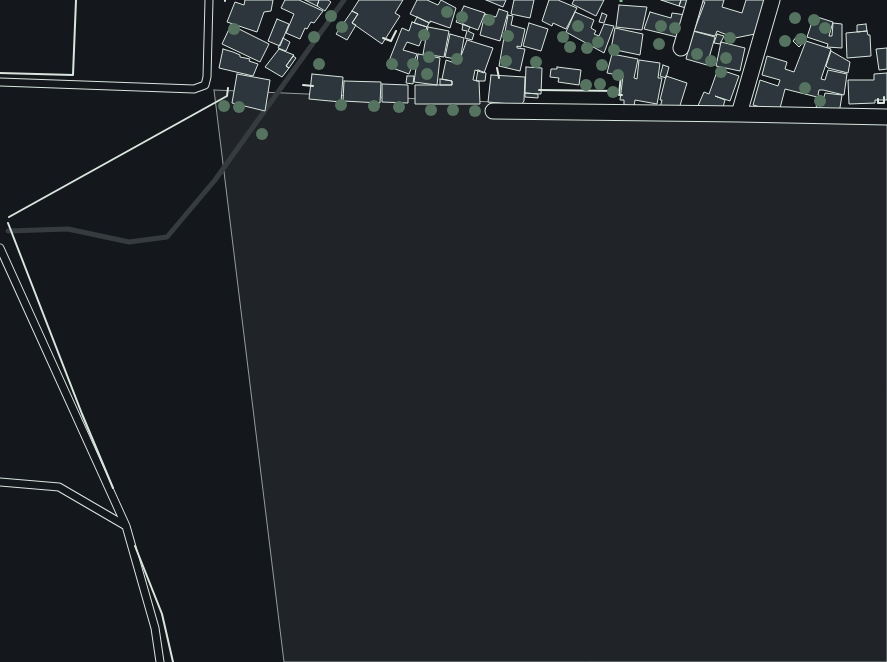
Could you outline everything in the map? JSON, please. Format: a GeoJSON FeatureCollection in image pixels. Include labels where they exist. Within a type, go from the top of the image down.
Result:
{"type":"FeatureCollection","features":[{"type":"Feature","properties":{"kind":"street"},"geometry":{"type":"LineString","coordinates":[[681,48],[695,0]]}},
{"type":"Feature","properties":{"kind":"street"},"geometry":{"type":"LineString","coordinates":[[739,114],[772,0]]}},
{"type":"Feature","properties":{"kind":"street"},"geometry":{"type":"LineString","coordinates":[[494,111],[887,117]]}},
{"type":"Feature","properties":{"kind":"lane"},"geometry":{"type":"LineString","coordinates":[[0,82],[194,89],[205,85],[207,77],[209,0]]}},
{"type":"Feature","properties":{"kind":"lane"},"geometry":{"type":"LineString","coordinates":[[0,248],[126,526],[156,628],[160,662]]}},
{"type":"Feature","properties":{"kind":"lane"},"geometry":{"type":"LineString","coordinates":[[0,482],[59,487],[126,526]]}},
{"type":"Feature","properties":{"kind":"shaded area"},"geometry":{"type":"Polygon","coordinates":[[[214,90],[887,119],[887,662],[284,662],[214,90]]]}},
{"type":"Feature","properties":{"kind":"building"},"geometry":{"type":"Polygon","coordinates":[[[245,0],[273,0],[271,11],[264,12],[257,32],[227,22],[235,2],[244,5],[245,0]]]}},
{"type":"Feature","properties":{"kind":"building"},"geometry":{"type":"Polygon","coordinates":[[[285,0],[299,0],[323,11],[314,23],[311,22],[307,29],[305,28],[300,39],[286,33],[294,14],[281,8],[285,0]]]}},
{"type":"Feature","properties":{"kind":"building"},"geometry":{"type":"Polygon","coordinates":[[[305,0],[319,0],[317,6],[305,0]]]}},
{"type":"Feature","properties":{"kind":"building"},"geometry":{"type":"Polygon","coordinates":[[[319,0],[328,0],[331,2],[325,11],[317,6],[319,0]]]}},
{"type":"Feature","properties":{"kind":"building"},"geometry":{"type":"Polygon","coordinates":[[[359,0],[403,0],[395,13],[400,16],[382,44],[352,23],[358,14],[352,11],[359,0]]]}},
{"type":"Feature","properties":{"kind":"building"},"geometry":{"type":"Polygon","coordinates":[[[417,0],[427,0],[438,5],[441,0],[456,8],[450,28],[430,21],[430,23],[410,14],[417,0]]]}},
{"type":"Feature","properties":{"kind":"building"},"geometry":{"type":"Polygon","coordinates":[[[486,0],[506,0],[503,7],[486,0]]]}},
{"type":"Feature","properties":{"kind":"building"},"geometry":{"type":"Polygon","coordinates":[[[514,0],[534,0],[530,18],[511,14],[514,0]]]}},
{"type":"Feature","properties":{"kind":"building"},"geometry":{"type":"Polygon","coordinates":[[[549,0],[558,0],[577,8],[566,29],[553,23],[552,26],[542,21],[549,0]]]}},
{"type":"Feature","properties":{"kind":"building"},"geometry":{"type":"Polygon","coordinates":[[[574,0],[604,0],[596,16],[572,4],[574,0]]]}},
{"type":"Feature","properties":{"kind":"building"},"geometry":{"type":"Polygon","coordinates":[[[661,0],[681,0],[679,6],[661,0]]]}},
{"type":"Feature","properties":{"kind":"building"},"geometry":{"type":"Polygon","coordinates":[[[681,0],[689,0],[686,8],[679,6],[681,0]]]}},
{"type":"Feature","properties":{"kind":"building"},"geometry":{"type":"Polygon","coordinates":[[[702,0],[724,0],[722,7],[742,13],[746,0],[765,0],[760,33],[735,38],[717,31],[715,36],[694,31],[705,2],[701,2],[702,0]]]}},
{"type":"Feature","properties":{"kind":"building"},"geometry":{"type":"Polygon","coordinates":[[[619,5],[647,7],[642,30],[616,27],[619,5]]]}},
{"type":"Feature","properties":{"kind":"building"},"geometry":{"type":"Polygon","coordinates":[[[464,6],[485,13],[478,30],[456,22],[464,6]]]}},
{"type":"Feature","properties":{"kind":"building"},"geometry":{"type":"Polygon","coordinates":[[[499,9],[508,12],[500,41],[480,35],[485,14],[496,17],[499,9]]]}},
{"type":"Feature","properties":{"kind":"building"},"geometry":{"type":"Polygon","coordinates":[[[352,11],[358,14],[352,23],[356,25],[347,40],[336,34],[352,11]]]}},
{"type":"Feature","properties":{"kind":"building"},"geometry":{"type":"Polygon","coordinates":[[[575,12],[594,20],[591,28],[596,31],[594,34],[599,36],[604,24],[614,26],[604,53],[566,32],[575,12]]]}},
{"type":"Feature","properties":{"kind":"building"},"geometry":{"type":"Polygon","coordinates":[[[650,12],[671,18],[672,13],[686,15],[681,38],[644,29],[650,12]]]}},
{"type":"Feature","properties":{"kind":"building"},"geometry":{"type":"Polygon","coordinates":[[[602,13],[607,15],[604,23],[599,22],[602,13]]]}},
{"type":"Feature","properties":{"kind":"building"},"geometry":{"type":"Polygon","coordinates":[[[508,15],[513,16],[511,25],[525,29],[521,47],[517,46],[517,48],[525,49],[520,71],[499,66],[508,15]]]}},
{"type":"Feature","properties":{"kind":"building"},"geometry":{"type":"Polygon","coordinates":[[[814,16],[833,22],[829,36],[832,36],[833,23],[842,24],[842,48],[827,47],[828,44],[807,37],[814,16]]]}},
{"type":"Feature","properties":{"kind":"building"},"geometry":{"type":"Polygon","coordinates":[[[417,17],[429,23],[427,27],[414,23],[417,17]]]}},
{"type":"Feature","properties":{"kind":"building"},"geometry":{"type":"Polygon","coordinates":[[[277,19],[289,24],[280,46],[268,41],[277,19]]]}},
{"type":"Feature","properties":{"kind":"building"},"geometry":{"type":"Polygon","coordinates":[[[412,22],[427,27],[419,46],[407,42],[403,50],[417,54],[409,74],[387,66],[402,28],[409,31],[412,22]]]}},
{"type":"Feature","properties":{"kind":"building"},"geometry":{"type":"Polygon","coordinates":[[[529,23],[548,29],[541,51],[523,46],[529,23]]]}},
{"type":"Feature","properties":{"kind":"building"},"geometry":{"type":"Polygon","coordinates":[[[463,24],[470,27],[468,31],[474,34],[472,40],[465,38],[467,31],[462,30],[463,24]]]}},
{"type":"Feature","properties":{"kind":"building"},"geometry":{"type":"Polygon","coordinates":[[[866,24],[867,31],[857,32],[857,25],[866,24]]]}},
{"type":"Feature","properties":{"kind":"building"},"geometry":{"type":"Polygon","coordinates":[[[231,25],[269,44],[260,62],[222,44],[231,25]]]}},
{"type":"Feature","properties":{"kind":"building"},"geometry":{"type":"Polygon","coordinates":[[[428,27],[449,31],[444,57],[423,54],[428,27]]]}},
{"type":"Feature","properties":{"kind":"building"},"geometry":{"type":"Polygon","coordinates":[[[615,28],[643,34],[640,55],[611,49],[615,28]]]}},
{"type":"Feature","properties":{"kind":"building"},"geometry":{"type":"Polygon","coordinates":[[[693,31],[715,37],[707,65],[686,59],[693,31]]]}},
{"type":"Feature","properties":{"kind":"building"},"geometry":{"type":"Polygon","coordinates":[[[867,31],[868,35],[870,35],[871,56],[847,58],[846,33],[867,31]]]}},
{"type":"Feature","properties":{"kind":"building"},"geometry":{"type":"Polygon","coordinates":[[[450,34],[464,38],[460,60],[445,57],[450,34]]]}},
{"type":"Feature","properties":{"kind":"building"},"geometry":{"type":"Polygon","coordinates":[[[717,34],[724,36],[720,44],[714,43],[717,34]]]}},
{"type":"Feature","properties":{"kind":"building"},"geometry":{"type":"Polygon","coordinates":[[[798,35],[805,41],[799,47],[793,41],[798,35]]]}},
{"type":"Feature","properties":{"kind":"building"},"geometry":{"type":"Polygon","coordinates":[[[283,38],[290,42],[286,51],[278,48],[283,38]]]}},
{"type":"Feature","properties":{"kind":"building"},"geometry":{"type":"Polygon","coordinates":[[[467,40],[493,48],[484,73],[475,70],[473,80],[479,81],[480,104],[415,104],[415,85],[452,85],[452,81],[442,79],[446,60],[458,64],[467,40]]]}},
{"type":"Feature","properties":{"kind":"building"},"geometry":{"type":"Polygon","coordinates":[[[806,41],[831,49],[821,79],[825,80],[828,70],[847,74],[844,95],[819,90],[818,95],[824,97],[825,93],[842,95],[839,114],[816,111],[817,97],[785,89],[779,112],[753,105],[760,80],[778,86],[780,80],[762,75],[767,56],[787,62],[785,69],[794,72],[806,41]]]}},
{"type":"Feature","properties":{"kind":"building"},"geometry":{"type":"Polygon","coordinates":[[[721,42],[745,48],[740,71],[716,66],[721,42]]]}},
{"type":"Feature","properties":{"kind":"building"},"geometry":{"type":"Polygon","coordinates":[[[887,48],[887,69],[879,70],[876,49],[887,48]]]}},
{"type":"Feature","properties":{"kind":"building"},"geometry":{"type":"Polygon","coordinates":[[[223,49],[240,55],[240,57],[250,59],[249,61],[258,64],[253,76],[219,68],[223,49]]]}},
{"type":"Feature","properties":{"kind":"building"},"geometry":{"type":"Polygon","coordinates":[[[279,49],[294,55],[286,66],[289,68],[282,77],[265,67],[279,49]]]}},
{"type":"Feature","properties":{"kind":"building"},"geometry":{"type":"Polygon","coordinates":[[[831,51],[850,62],[848,73],[828,68],[826,66],[831,51]]]}},
{"type":"Feature","properties":{"kind":"building"},"geometry":{"type":"Polygon","coordinates":[[[418,54],[440,58],[437,85],[414,82],[418,54]]]}},
{"type":"Feature","properties":{"kind":"building"},"geometry":{"type":"Polygon","coordinates":[[[612,54],[638,59],[634,78],[637,79],[639,60],[660,63],[658,78],[662,78],[657,104],[635,100],[634,106],[624,105],[624,100],[620,100],[623,76],[607,73],[612,54]]]}},
{"type":"Feature","properties":{"kind":"building"},"geometry":{"type":"Polygon","coordinates":[[[293,56],[296,58],[289,68],[286,66],[293,56]]]}},
{"type":"Feature","properties":{"kind":"building"},"geometry":{"type":"Polygon","coordinates":[[[663,65],[669,67],[666,78],[660,76],[663,65]]]}},
{"type":"Feature","properties":{"kind":"building"},"geometry":{"type":"Polygon","coordinates":[[[526,67],[542,68],[541,94],[525,93],[526,67]]]}},
{"type":"Feature","properties":{"kind":"building"},"geometry":{"type":"Polygon","coordinates":[[[557,67],[581,70],[579,85],[558,82],[559,78],[550,77],[551,69],[557,69],[557,67]]]}},
{"type":"Feature","properties":{"kind":"building"},"geometry":{"type":"Polygon","coordinates":[[[718,69],[739,76],[730,101],[715,96],[725,100],[723,107],[697,108],[704,92],[709,94],[718,69]]]}},
{"type":"Feature","properties":{"kind":"building"},"geometry":{"type":"Polygon","coordinates":[[[478,70],[486,73],[485,81],[476,81],[478,70]]]}},
{"type":"Feature","properties":{"kind":"building"},"geometry":{"type":"Polygon","coordinates":[[[887,73],[887,100],[875,100],[875,103],[849,104],[848,80],[874,80],[874,74],[887,73]]]}},
{"type":"Feature","properties":{"kind":"building"},"geometry":{"type":"Polygon","coordinates":[[[237,74],[270,80],[265,111],[232,103],[237,74]]]}},
{"type":"Feature","properties":{"kind":"building"},"geometry":{"type":"Polygon","coordinates":[[[312,74],[343,77],[341,102],[309,99],[312,74]]]}},
{"type":"Feature","properties":{"kind":"building"},"geometry":{"type":"Polygon","coordinates":[[[491,75],[525,77],[524,101],[521,105],[488,102],[491,75]]]}},
{"type":"Feature","properties":{"kind":"building"},"geometry":{"type":"Polygon","coordinates":[[[407,76],[414,76],[413,84],[406,83],[407,76]]]}},
{"type":"Feature","properties":{"kind":"building"},"geometry":{"type":"Polygon","coordinates":[[[666,76],[687,83],[678,112],[660,108],[662,100],[660,100],[666,76]]]}},
{"type":"Feature","properties":{"kind":"building"},"geometry":{"type":"Polygon","coordinates":[[[440,79],[452,81],[452,85],[440,85],[440,79]]]}},
{"type":"Feature","properties":{"kind":"building"},"geometry":{"type":"Polygon","coordinates":[[[344,81],[381,82],[380,103],[343,101],[344,81]]]}},
{"type":"Feature","properties":{"kind":"building"},"geometry":{"type":"Polygon","coordinates":[[[382,84],[408,85],[408,103],[382,102],[382,84]]]}},
{"type":"Feature","properties":{"kind":"building"},"geometry":{"type":"Polygon","coordinates":[[[525,93],[538,94],[538,98],[525,97],[525,93]]]}},
{"type":"Feature","properties":{"kind":"waterway"},"geometry":{"type":"LineString","coordinates":[[8,231],[68,229],[129,242],[167,237],[215,180],[344,0]]}},
{"type":"Feature","properties":{"kind":"wall"},"geometry":{"type":"LineString","coordinates":[[0,73],[73,75],[76,0]]}},
{"type":"Feature","properties":{"kind":"wall"},"geometry":{"type":"LineString","coordinates":[[383,38],[391,41],[396,31]]}},
{"type":"Feature","properties":{"kind":"wall"},"geometry":{"type":"LineString","coordinates":[[497,68],[499,78]]}},
{"type":"Feature","properties":{"kind":"wall"},"geometry":{"type":"LineString","coordinates":[[621,75],[619,95],[622,95]]}},
{"type":"Feature","properties":{"kind":"wall"},"geometry":{"type":"LineString","coordinates":[[303,85],[313,86]]}},
{"type":"Feature","properties":{"kind":"wall"},"geometry":{"type":"LineString","coordinates":[[9,217],[227,96],[228,88]]}},
{"type":"Feature","properties":{"kind":"wall"},"geometry":{"type":"LineString","coordinates":[[539,90],[619,91]]}},
{"type":"Feature","properties":{"kind":"wall"},"geometry":{"type":"LineString","coordinates":[[878,99],[878,103],[884,103],[884,97]]}},
{"type":"Feature","properties":{"kind":"wall"},"geometry":{"type":"LineString","coordinates":[[8,223],[82,414],[113,488]]}},
{"type":"Feature","properties":{"kind":"wall"},"geometry":{"type":"LineString","coordinates":[[135,546],[162,614],[173,662]]}}]}
